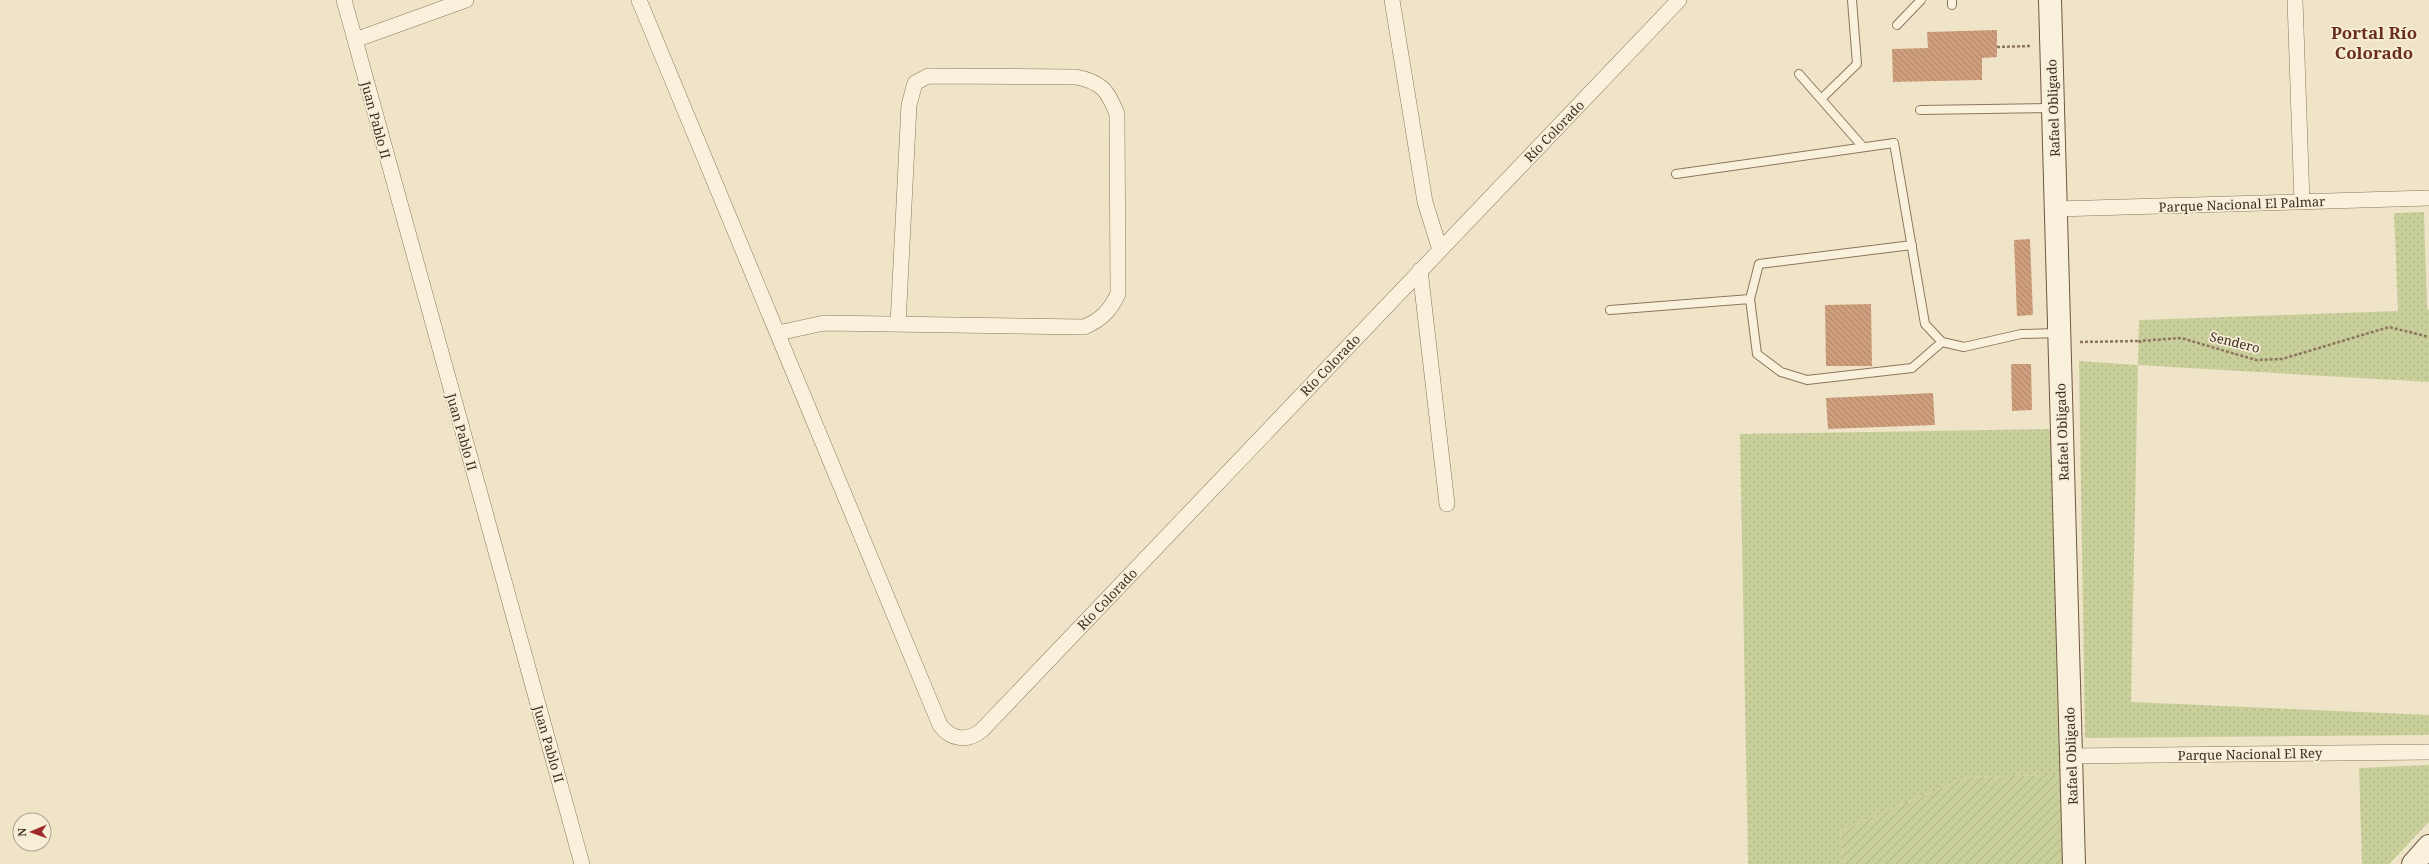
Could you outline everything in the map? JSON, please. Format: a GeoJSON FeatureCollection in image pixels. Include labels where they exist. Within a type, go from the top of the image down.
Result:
{"type":"FeatureCollection","features":[{"type":"Feature","properties":{"kind":"street","name":"Juan Pablo II"},"geometry":{"type":"LineString","coordinates":[[344,0],[582,864]]}},
{"type":"Feature","properties":{"kind":"street"},"geometry":{"type":"LineString","coordinates":[[355,40],[466,0]]}},
{"type":"Feature","properties":{"kind":"street"},"geometry":{"type":"LineString","coordinates":[[639,0],[778,333],[824,323],[1084,327],[1099,321],[1112,308],[1118,294],[1117,114],[1108,93],[1091,80],[1076,77],[928,76],[915,83],[909,105],[898,324]]}},
{"type":"Feature","properties":{"kind":"street"},"geometry":{"type":"LineString","coordinates":[[1392,0],[1425,202],[1440,250]]}},
{"type":"Feature","properties":{"kind":"street","name":"Río Colorado"},"geometry":{"type":"LineString","coordinates":[[778,333],[940,725],[947,733],[958,738],[971,737],[982,730],[1679,0]]}},
{"type":"Feature","properties":{"kind":"street","name":"Rafael Obligado"},"geometry":{"type":"LineString","coordinates":[[2050,0],[2074,864]]}},
{"type":"Feature","properties":{"kind":"street"},"geometry":{"type":"LineString","coordinates":[[2295,0],[2302,202]]}},
{"type":"Feature","properties":{"kind":"street","name":"Parque Nacional El Palmar"},"geometry":{"type":"LineString","coordinates":[[2056,210],[2429,198]]}},
{"type":"Feature","properties":{"kind":"street"},"geometry":{"type":"LineString","coordinates":[[1420,270],[1447,504]]}},
{"type":"Feature","properties":{"kind":"street","name":"Parque Nacional El Rey"},"geometry":{"type":"LineString","coordinates":[[2071,756],[2429,752]]}},
{"type":"Feature","properties":{"kind":"street"},"geometry":{"type":"LineString","coordinates":[[2413,864],[2429,846]]}},
{"type":"Feature","properties":{"kind":"lane"},"geometry":{"type":"LineString","coordinates":[[1821,99],[1857,64],[1852,0]]}},
{"type":"Feature","properties":{"kind":"lane"},"geometry":{"type":"LineString","coordinates":[[1897,25],[1921,0]]}},
{"type":"Feature","properties":{"kind":"lane"},"geometry":{"type":"LineString","coordinates":[[1799,74],[1863,147]]}},
{"type":"Feature","properties":{"kind":"lane"},"geometry":{"type":"LineString","coordinates":[[1920,110],[2053,108]]}},
{"type":"Feature","properties":{"kind":"lane"},"geometry":{"type":"LineString","coordinates":[[1676,174],[1894,143],[1925,324],[1942,342],[1964,347],[2021,334],[2060,337]]}},
{"type":"Feature","properties":{"kind":"lane"},"geometry":{"type":"LineString","coordinates":[[1912,246],[1759,264],[1750,299],[1757,354],[1781,372],[1806,380],[1912,368],[1942,342]]}},
{"type":"Feature","properties":{"kind":"lane"},"geometry":{"type":"LineString","coordinates":[[1610,310],[1750,299]]}},
{"type":"Feature","properties":{"kind":"path"},"geometry":{"type":"LineString","coordinates":[[1997,47],[2051,46]]}},
{"type":"Feature","properties":{"kind":"path","name":"Sendero"},"geometry":{"type":"LineString","coordinates":[[2060,337],[2137,341],[2139,343],[2140,341],[2181,338],[2256,360],[2282,359],[2389,327],[2429,337]]}},
{"type":"Feature","properties":{"kind":"green space"},"geometry":{"type":"Polygon","coordinates":[[[2424,212],[2427,309],[2429,310],[2429,382],[2138,365],[2139,320],[2398,311],[2394,213],[2424,212]]]}},
{"type":"Feature","properties":{"kind":"green space"},"geometry":{"type":"Polygon","coordinates":[[[2079,361],[2138,365],[2131,702],[2429,715],[2429,735],[2085,738],[2079,361]]]}},
{"type":"Feature","properties":{"kind":"green space"},"geometry":{"type":"Polygon","coordinates":[[[2053,429],[2061,775],[1967,777],[1840,831],[1844,864],[1748,864],[1740,434],[2053,429]]]}},
{"type":"Feature","properties":{"kind":"green space"},"geometry":{"type":"Polygon","coordinates":[[[2429,765],[2429,822],[2389,864],[2362,864],[2359,768],[2429,765]]]}},
{"type":"Feature","properties":{"kind":"green space"},"geometry":{"type":"Polygon","coordinates":[[[2061,775],[2063,864],[1844,864],[1840,831],[1967,777],[2061,775]]]}},
{"type":"Feature","properties":{"kind":"building"},"geometry":{"type":"Polygon","coordinates":[[[1997,30],[1997,57],[1982,58],[1982,80],[1893,82],[1892,49],[1928,48],[1927,32],[1997,30]]]}},
{"type":"Feature","properties":{"kind":"building"},"geometry":{"type":"Polygon","coordinates":[[[2030,239],[2033,315],[2017,316],[2014,240],[2030,239]]]}},
{"type":"Feature","properties":{"kind":"building"},"geometry":{"type":"Polygon","coordinates":[[[1871,304],[1872,366],[1826,366],[1825,305],[1871,304]]]}},
{"type":"Feature","properties":{"kind":"building"},"geometry":{"type":"Polygon","coordinates":[[[2011,364],[2031,364],[2032,410],[2012,411],[2011,364]]]}},
{"type":"Feature","properties":{"kind":"building"},"geometry":{"type":"Polygon","coordinates":[[[1933,393],[1935,425],[1828,429],[1826,398],[1933,393]]]}},
{"type":"Feature","properties":{"kind":"district","name":"Portal Río Colorado"},"geometry":{"type":"Point","coordinates":[2374,43]}}]}
